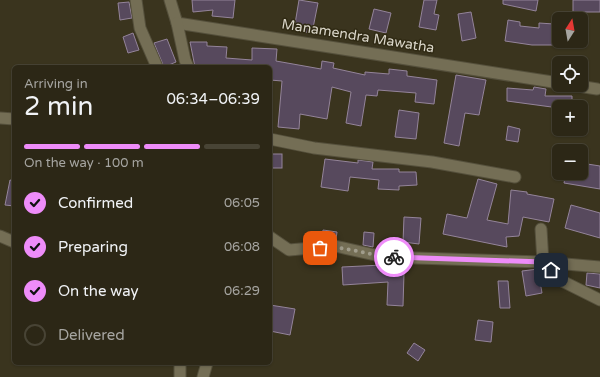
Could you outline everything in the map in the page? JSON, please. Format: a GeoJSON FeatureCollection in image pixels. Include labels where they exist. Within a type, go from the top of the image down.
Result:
{"type":"FeatureCollection","features":[{"type":"Feature","properties":{"kind":"street"},"geometry":{"type":"LineString","coordinates":[[136,0],[140,28],[156,65]]}},
{"type":"Feature","properties":{"kind":"street"},"geometry":{"type":"LineString","coordinates":[[170,0],[177,23],[184,60],[187,65]]}},
{"type":"Feature","properties":{"kind":"street","name":"Manamendra Mawatha"},"geometry":{"type":"LineString","coordinates":[[177,23],[552,82]]}},
{"type":"Feature","properties":{"kind":"street"},"geometry":{"type":"LineString","coordinates":[[588,88],[597,89]]}},
{"type":"Feature","properties":{"kind":"street"},"geometry":{"type":"LineString","coordinates":[[0,118],[12,119]]}},
{"type":"Feature","properties":{"kind":"street"},"geometry":{"type":"LineString","coordinates":[[272,139],[314,148],[432,162],[515,177]]}},
{"type":"Feature","properties":{"kind":"street"},"geometry":{"type":"LineString","coordinates":[[541,229],[543,262],[558,279],[600,300]]}},
{"type":"Feature","properties":{"kind":"street"},"geometry":{"type":"LineString","coordinates":[[0,236],[12,241]]}},
{"type":"Feature","properties":{"kind":"street"},"geometry":{"type":"LineString","coordinates":[[272,238],[289,250],[335,246],[384,257],[543,262],[600,267]]}},
{"type":"Feature","properties":{"kind":"street"},"geometry":{"type":"LineString","coordinates":[[180,365],[180,377]]}},
{"type":"Feature","properties":{"kind":"street"},"geometry":{"type":"LineString","coordinates":[[202,377],[205,365]]}},
{"type":"Feature","properties":{"kind":"building"},"geometry":{"type":"Polygon","coordinates":[[[192,0],[235,0],[233,18],[212,16],[213,10],[193,12],[192,0]]]}},
{"type":"Feature","properties":{"kind":"building"},"geometry":{"type":"Polygon","coordinates":[[[299,0],[318,3],[312,33],[294,30],[299,0]]]}},
{"type":"Feature","properties":{"kind":"building"},"geometry":{"type":"Polygon","coordinates":[[[424,0],[437,0],[434,14],[439,15],[436,30],[419,27],[424,0]]]}},
{"type":"Feature","properties":{"kind":"building"},"geometry":{"type":"Polygon","coordinates":[[[503,0],[538,0],[536,11],[503,4],[503,0]]]}},
{"type":"Feature","properties":{"kind":"building"},"geometry":{"type":"Polygon","coordinates":[[[573,0],[600,0],[600,12],[573,12],[573,0]]]}},
{"type":"Feature","properties":{"kind":"building"},"geometry":{"type":"Polygon","coordinates":[[[129,2],[132,18],[120,20],[118,3],[129,2]]]}},
{"type":"Feature","properties":{"kind":"building"},"geometry":{"type":"Polygon","coordinates":[[[374,9],[391,13],[386,33],[369,29],[374,9]]]}},
{"type":"Feature","properties":{"kind":"building"},"geometry":{"type":"Polygon","coordinates":[[[471,12],[476,38],[462,41],[458,14],[471,12]]]}},
{"type":"Feature","properties":{"kind":"building"},"geometry":{"type":"Polygon","coordinates":[[[508,20],[520,22],[520,26],[539,28],[539,23],[552,24],[552,45],[532,45],[505,41],[508,20]]]}},
{"type":"Feature","properties":{"kind":"building"},"geometry":{"type":"Polygon","coordinates":[[[133,33],[139,50],[128,53],[123,37],[133,33]]]}},
{"type":"Feature","properties":{"kind":"building"},"geometry":{"type":"Polygon","coordinates":[[[167,39],[176,62],[169,65],[163,65],[154,43],[167,39]]]}},
{"type":"Feature","properties":{"kind":"building"},"geometry":{"type":"Polygon","coordinates":[[[190,42],[207,42],[207,46],[227,47],[226,58],[252,60],[252,48],[277,49],[276,61],[321,69],[322,61],[334,63],[333,68],[365,75],[365,72],[389,74],[389,69],[407,71],[407,76],[437,80],[434,104],[415,102],[416,93],[378,90],[377,96],[366,95],[361,126],[346,123],[351,92],[332,87],[327,119],[300,114],[299,129],[278,127],[282,81],[272,80],[272,65],[195,65],[190,42]]]}},
{"type":"Feature","properties":{"kind":"building"},"geometry":{"type":"Polygon","coordinates":[[[456,75],[486,80],[479,115],[465,113],[459,146],[444,143],[456,75]]]}},
{"type":"Feature","properties":{"kind":"building"},"geometry":{"type":"Polygon","coordinates":[[[534,87],[546,89],[545,96],[572,96],[572,100],[552,100],[552,107],[507,101],[507,88],[533,90],[534,87]]]}},
{"type":"Feature","properties":{"kind":"building"},"geometry":{"type":"Polygon","coordinates":[[[399,110],[419,113],[416,139],[395,137],[399,110]]]}},
{"type":"Feature","properties":{"kind":"building"},"geometry":{"type":"Polygon","coordinates":[[[508,126],[520,129],[518,142],[506,140],[508,126]]]}},
{"type":"Feature","properties":{"kind":"building"},"geometry":{"type":"Polygon","coordinates":[[[272,154],[282,154],[282,168],[272,168],[272,154]]]}},
{"type":"Feature","properties":{"kind":"building"},"geometry":{"type":"Polygon","coordinates":[[[325,159],[358,163],[358,160],[373,162],[372,169],[399,169],[399,172],[416,172],[417,185],[399,186],[399,190],[378,189],[379,180],[350,177],[348,191],[321,187],[325,159]]]}},
{"type":"Feature","properties":{"kind":"building"},"geometry":{"type":"Polygon","coordinates":[[[588,164],[600,166],[600,189],[564,183],[565,180],[588,180],[588,164]]]}},
{"type":"Feature","properties":{"kind":"building"},"geometry":{"type":"Polygon","coordinates":[[[478,179],[497,184],[487,220],[508,224],[511,190],[527,192],[527,194],[554,199],[549,222],[523,217],[519,236],[506,237],[507,247],[443,234],[447,214],[467,218],[478,179]]]}},
{"type":"Feature","properties":{"kind":"building"},"geometry":{"type":"Polygon","coordinates":[[[10,180],[12,180],[12,206],[5,205],[10,180]]]}},
{"type":"Feature","properties":{"kind":"building"},"geometry":{"type":"Polygon","coordinates":[[[571,205],[600,213],[600,238],[565,228],[571,205]]]}},
{"type":"Feature","properties":{"kind":"building"},"geometry":{"type":"Polygon","coordinates":[[[404,217],[421,218],[419,244],[403,242],[404,217]]]}},
{"type":"Feature","properties":{"kind":"building"},"geometry":{"type":"Polygon","coordinates":[[[323,230],[337,232],[336,239],[322,240],[323,230]]]}},
{"type":"Feature","properties":{"kind":"building"},"geometry":{"type":"Polygon","coordinates":[[[364,232],[374,233],[373,247],[363,245],[364,232]]]}},
{"type":"Feature","properties":{"kind":"building"},"geometry":{"type":"Polygon","coordinates":[[[383,265],[383,272],[404,273],[403,306],[387,305],[388,282],[343,285],[342,267],[383,265]]]}},
{"type":"Feature","properties":{"kind":"building"},"geometry":{"type":"Polygon","coordinates":[[[538,269],[538,281],[540,281],[542,293],[526,296],[522,271],[538,269]]]}},
{"type":"Feature","properties":{"kind":"building"},"geometry":{"type":"Polygon","coordinates":[[[587,273],[600,274],[600,288],[586,285],[587,273]]]}},
{"type":"Feature","properties":{"kind":"building"},"geometry":{"type":"Polygon","coordinates":[[[498,281],[508,281],[510,308],[500,308],[498,281]]]}},
{"type":"Feature","properties":{"kind":"building"},"geometry":{"type":"Polygon","coordinates":[[[272,305],[295,309],[290,335],[272,331],[272,305]]]}},
{"type":"Feature","properties":{"kind":"building"},"geometry":{"type":"Polygon","coordinates":[[[478,320],[493,322],[491,342],[475,340],[478,320]]]}},
{"type":"Feature","properties":{"kind":"building"},"geometry":{"type":"Polygon","coordinates":[[[414,343],[425,350],[418,361],[407,353],[414,343]]]}},
{"type":"Feature","properties":{"kind":"way so far"},"geometry":{"type":"LineString","coordinates":[[320,248],[335,246],[384,257],[394,257]]}},
{"type":"Feature","properties":{"kind":"route"},"geometry":{"type":"LineString","coordinates":[[394,257],[543,262],[551,270]]}}]}
